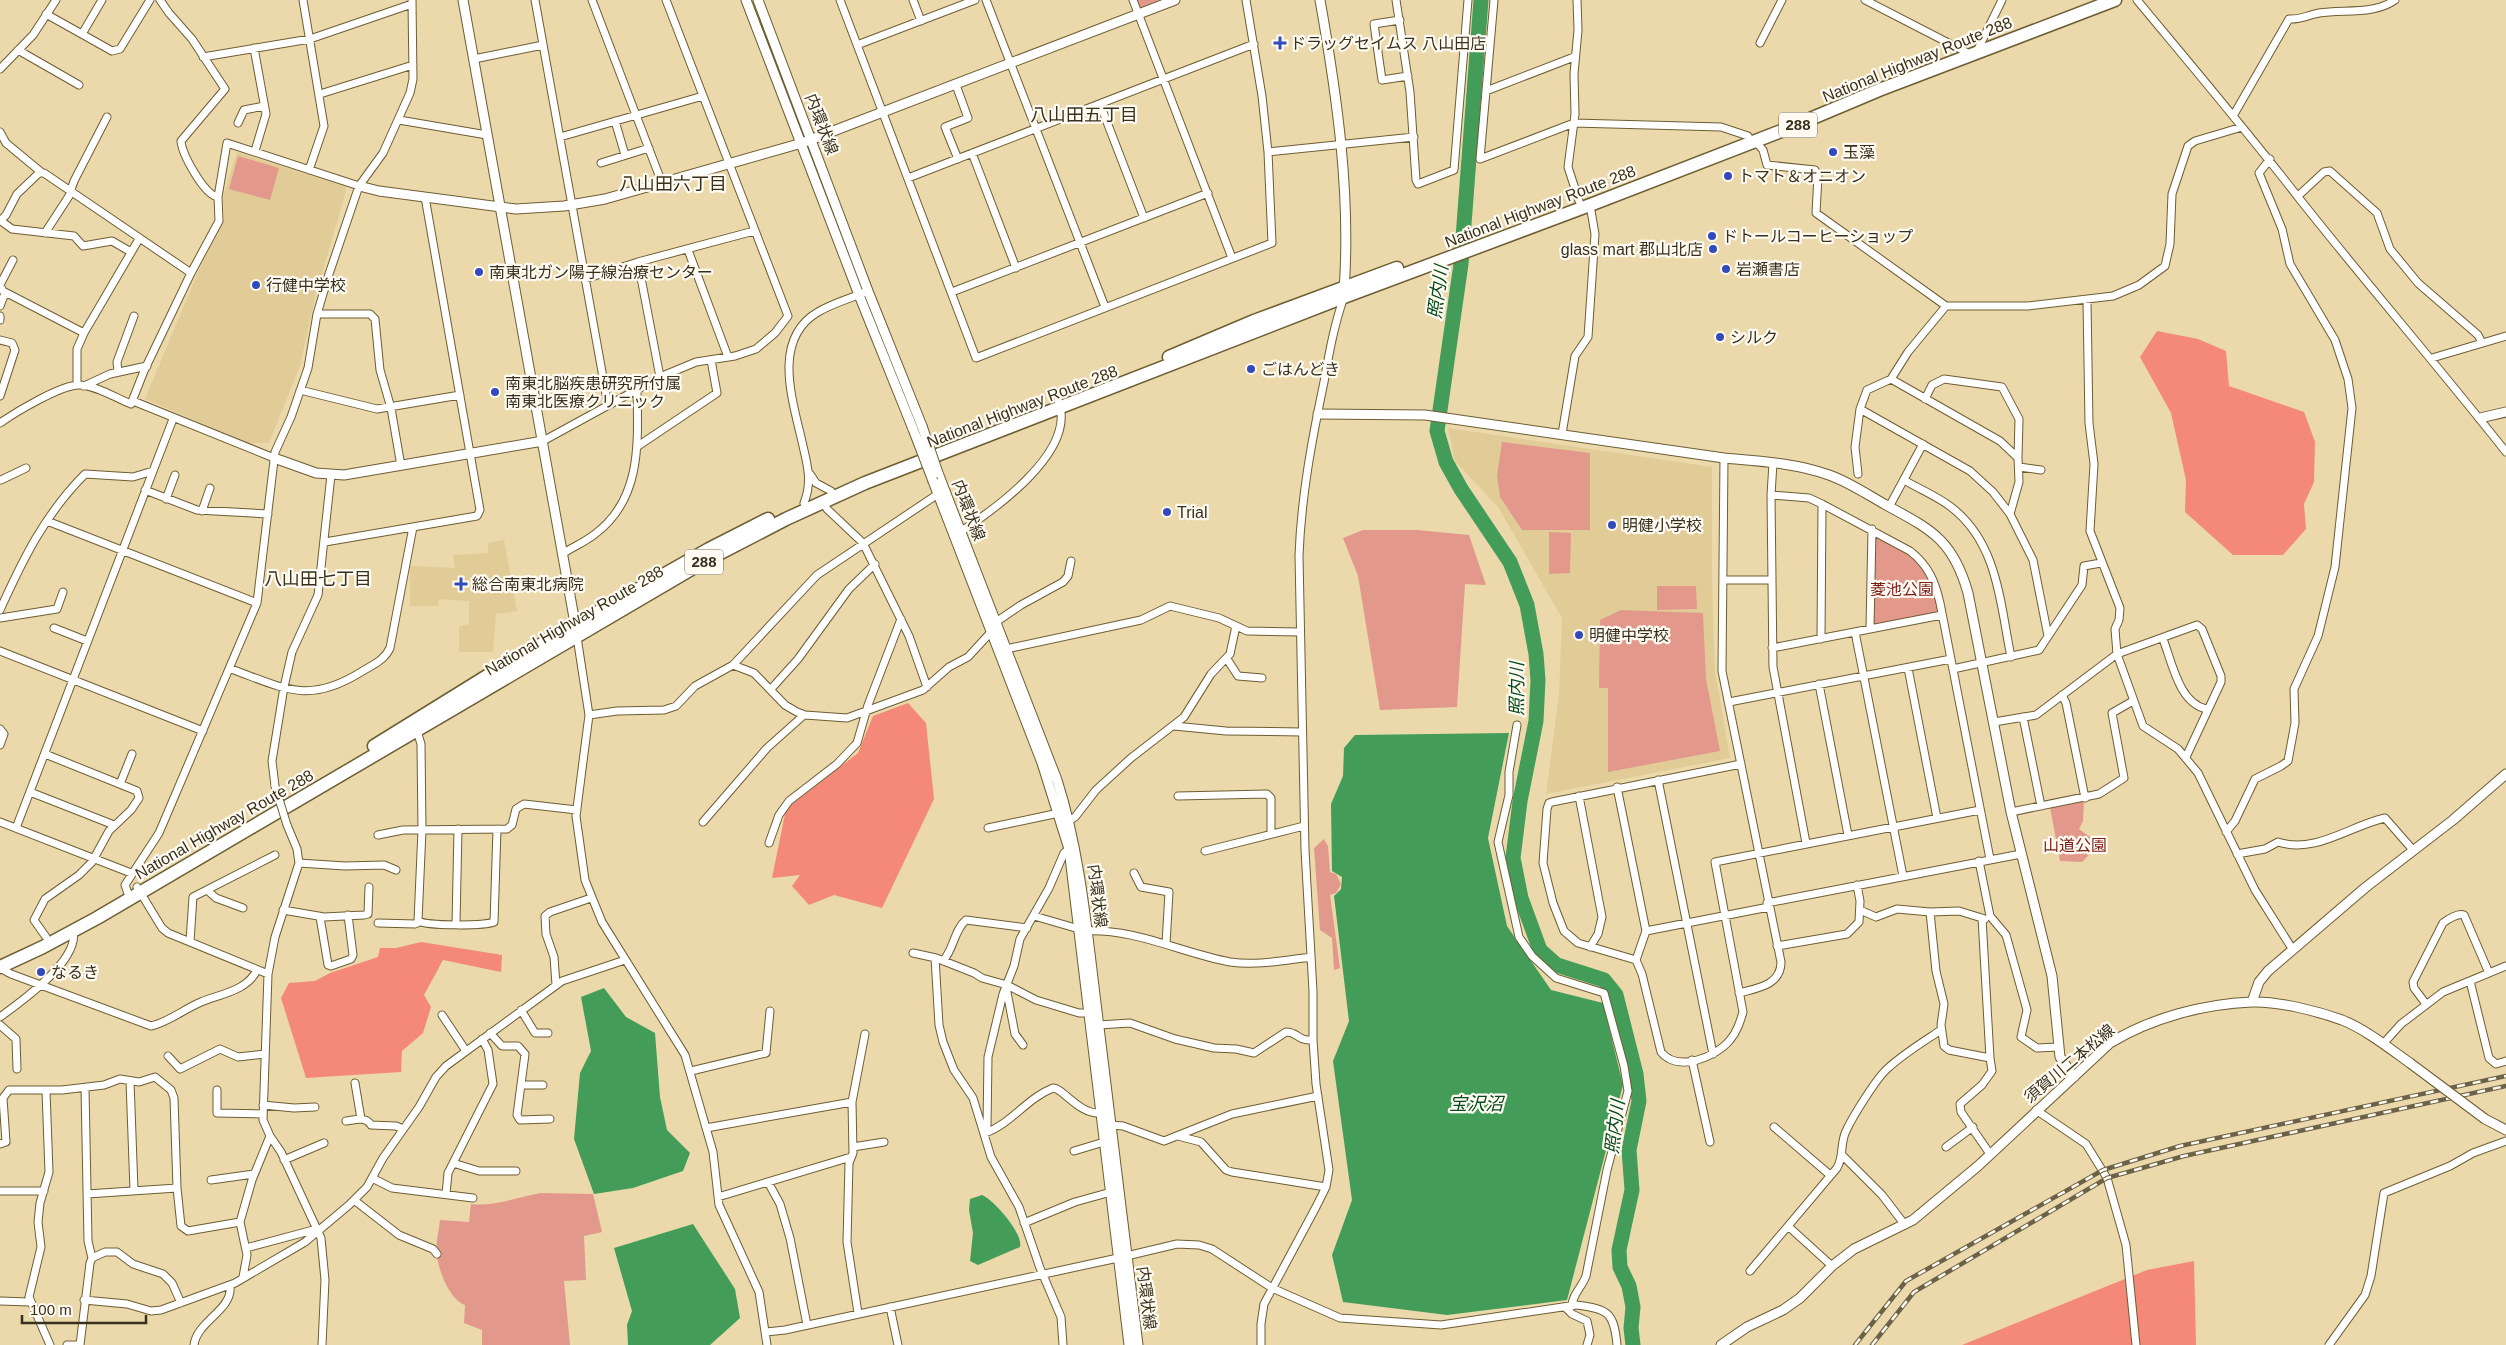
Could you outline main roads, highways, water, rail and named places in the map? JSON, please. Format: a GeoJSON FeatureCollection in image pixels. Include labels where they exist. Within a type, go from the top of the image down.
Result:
{"type":"FeatureCollection","features":[{"type":"Feature","properties":{"kind":"highway","name":"National Highway Route 288"},"geometry":{"type":"LineString","coordinates":[[1751,139],[2094,0]]}},
{"type":"Feature","properties":{"kind":"highway","name":"National Highway Route 288"},"geometry":{"type":"LineString","coordinates":[[0,967],[73,931],[500,668],[577,631],[705,561],[823,502],[1059,404],[1344,291],[1584,204],[2115,0]]}},
{"type":"Feature","properties":{"kind":"highway","name":"National Highway Route 288"},"geometry":{"type":"LineString","coordinates":[[0,959],[133,893],[417,731],[709,549],[831,491],[1059,404]]}},
{"type":"Feature","properties":{"kind":"water","name":"宝沢沼"},"geometry":{"type":"Polygon","coordinates":[[[1509,733],[1488,838],[1507,926],[1551,990],[1603,1003],[1623,1085],[1567,1300],[1447,1315],[1343,1302],[1332,1255],[1352,1200],[1333,1061],[1349,1021],[1334,896],[1341,889],[1342,877],[1332,871],[1331,804],[1343,776],[1344,748],[1355,735],[1509,733]]]}},
{"type":"Feature","properties":{"kind":"water"},"geometry":{"type":"Polygon","coordinates":[[[604,988],[626,1017],[655,1033],[660,1097],[667,1130],[690,1153],[683,1171],[633,1188],[594,1194],[574,1139],[580,1073],[591,1051],[581,997],[604,988]]]}},
{"type":"Feature","properties":{"kind":"water"},"geometry":{"type":"Polygon","coordinates":[[[982,1195],[993,1203],[1013,1226],[1020,1241],[1020,1247],[978,1265],[970,1261],[973,1233],[969,1210],[970,1199],[982,1195]]]}},
{"type":"Feature","properties":{"kind":"water"},"geometry":{"type":"Polygon","coordinates":[[[693,1224],[735,1289],[740,1318],[710,1345],[628,1345],[627,1325],[632,1311],[614,1248],[693,1224]]]}},
{"type":"Feature","properties":{"kind":"waterway","name":"照内川"},"geometry":{"type":"LineString","coordinates":[[1481,0],[1461,264],[1437,431],[1446,462],[1461,489],[1510,562],[1527,605],[1536,654],[1538,680],[1536,721],[1520,801],[1513,858],[1521,898],[1540,950],[1557,965],[1604,980],[1616,995],[1636,1074],[1639,1101],[1629,1150],[1632,1190],[1619,1250],[1620,1267],[1629,1286],[1633,1307],[1631,1328],[1633,1345]]}},
{"type":"Feature","properties":{"kind":"railway"},"geometry":{"type":"LineString","coordinates":[[1855,1345],[1906,1281],[2103,1170],[2180,1146],[2506,1076]]}},
{"type":"Feature","properties":{"kind":"railway"},"geometry":{"type":"LineString","coordinates":[[1872,1345],[1914,1292],[2107,1178],[2184,1156],[2506,1086]]}},
{"type":"Feature","properties":{"kind":"place","name":"ドラッグセイムス 八山田店"},"geometry":{"type":"Point","coordinates":[1280,43]}},
{"type":"Feature","properties":{"kind":"place","name":"玉藻"},"geometry":{"type":"Point","coordinates":[1833,152]}},
{"type":"Feature","properties":{"kind":"place","name":"トマト＆オニオン"},"geometry":{"type":"Point","coordinates":[1728,176]}},
{"type":"Feature","properties":{"kind":"place","name":"ドトールコーヒーショップ"},"geometry":{"type":"Point","coordinates":[1712,236]}},
{"type":"Feature","properties":{"kind":"place","name":"glass mart 郡山北店"},"geometry":{"type":"Point","coordinates":[1713,249]}},
{"type":"Feature","properties":{"kind":"place","name":"岩瀬書店"},"geometry":{"type":"Point","coordinates":[1726,269]}},
{"type":"Feature","properties":{"kind":"place","name":"南東北ガン陽子線治療センター"},"geometry":{"type":"Point","coordinates":[479,272]}},
{"type":"Feature","properties":{"kind":"place","name":"行健中学校"},"geometry":{"type":"Point","coordinates":[256,285]}},
{"type":"Feature","properties":{"kind":"place","name":"シルク"},"geometry":{"type":"Point","coordinates":[1720,337]}},
{"type":"Feature","properties":{"kind":"place","name":"ごはんどき"},"geometry":{"type":"Point","coordinates":[1251,369]}},
{"type":"Feature","properties":{"kind":"place","name":"南東北脳疾患研究所付属 南東北医療クリニック"},"geometry":{"type":"Point","coordinates":[495,392]}},
{"type":"Feature","properties":{"kind":"place","name":"Trial"},"geometry":{"type":"Point","coordinates":[1167,512]}},
{"type":"Feature","properties":{"kind":"place","name":"明健小学校"},"geometry":{"type":"Point","coordinates":[1612,525]}},
{"type":"Feature","properties":{"kind":"place","name":"総合南東北病院"},"geometry":{"type":"Point","coordinates":[461,584]}},
{"type":"Feature","properties":{"kind":"place","name":"明健中学校"},"geometry":{"type":"Point","coordinates":[1579,635]}},
{"type":"Feature","properties":{"kind":"place","name":"なるき"},"geometry":{"type":"Point","coordinates":[41,972]}},
{"type":"Feature","properties":{"kind":"district","name":"八山田五丁目"},"geometry":{"type":"Point","coordinates":[1084,115]}},
{"type":"Feature","properties":{"kind":"district","name":"八山田六丁目"},"geometry":{"type":"Point","coordinates":[673,184]}},
{"type":"Feature","properties":{"kind":"district","name":"八山田七丁目"},"geometry":{"type":"Point","coordinates":[318,579]}},
{"type":"Feature","properties":{"kind":"park label","name":"菱池公園"},"geometry":{"type":"Point","coordinates":[1902,589]}},
{"type":"Feature","properties":{"kind":"park label","name":"山道公園"},"geometry":{"type":"Point","coordinates":[2075,845]}}]}
